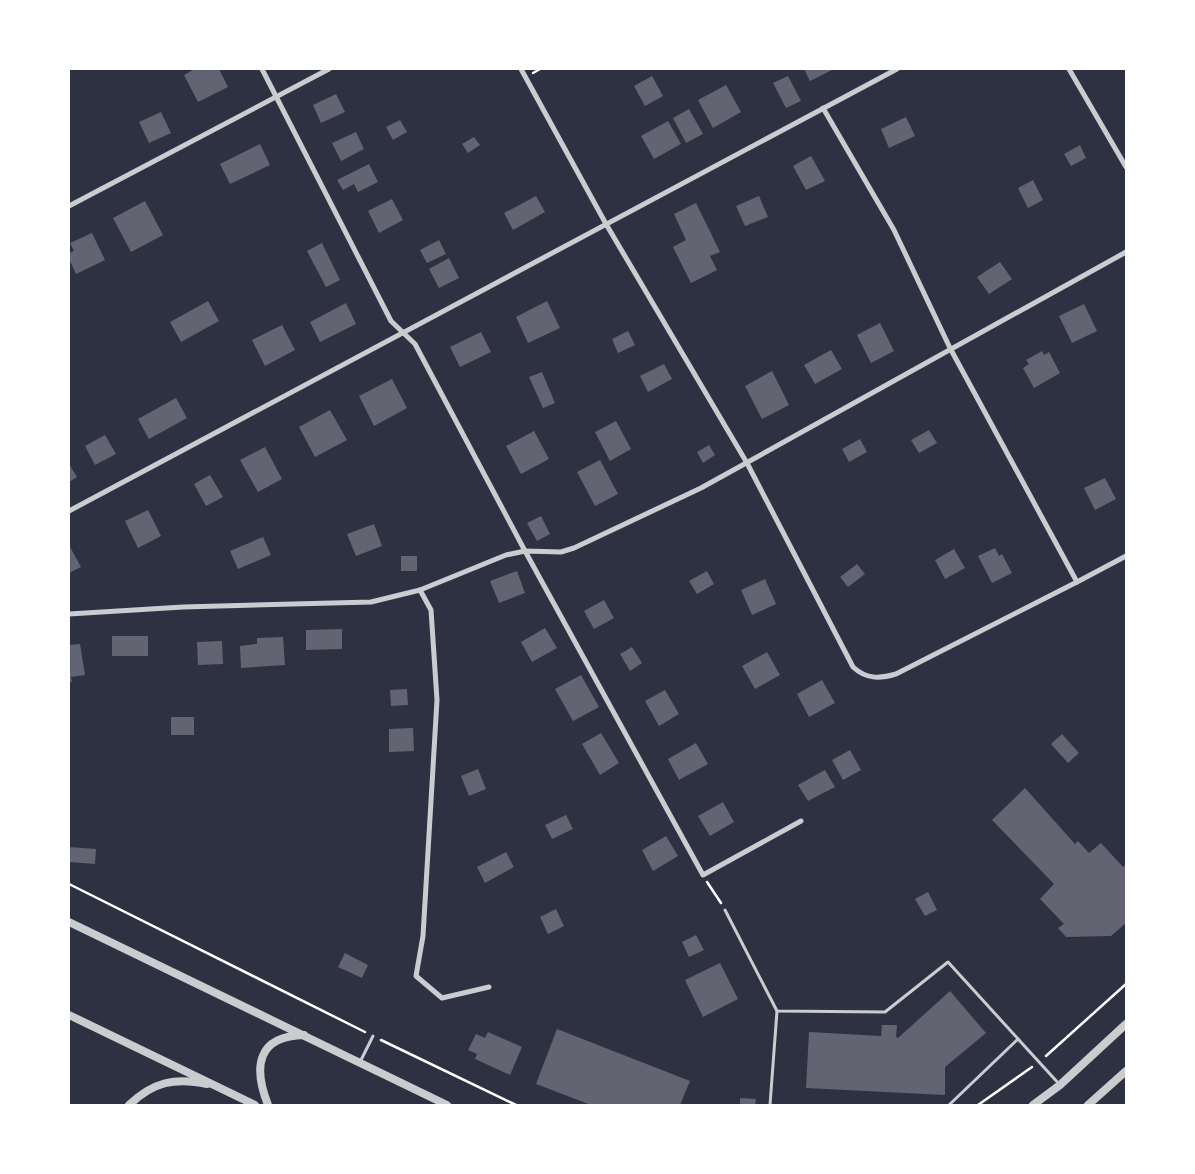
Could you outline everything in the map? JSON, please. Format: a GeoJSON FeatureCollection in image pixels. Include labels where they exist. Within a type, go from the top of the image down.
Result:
{"type":"FeatureCollection","features":[{"type":"Feature","properties":{"kind":"street"},"geometry":{"type":"LineString","coordinates":[[262,69],[391,321],[415,344],[525,551],[703,875],[801,821]]}},
{"type":"Feature","properties":{"kind":"street"},"geometry":{"type":"LineString","coordinates":[[69,206],[329,69]]}},
{"type":"Feature","properties":{"kind":"street"},"geometry":{"type":"LineString","coordinates":[[521,69],[606,224],[746,463],[853,667],[860,673],[876,678],[896,674],[1126,556]]}},
{"type":"Feature","properties":{"kind":"street"},"geometry":{"type":"LineString","coordinates":[[69,511],[897,69]]}},
{"type":"Feature","properties":{"kind":"street"},"geometry":{"type":"LineString","coordinates":[[1069,69],[1126,167]]}},
{"type":"Feature","properties":{"kind":"street"},"geometry":{"type":"LineString","coordinates":[[823,108],[894,230],[950,348],[1077,582]]}},
{"type":"Feature","properties":{"kind":"street"},"geometry":{"type":"LineString","coordinates":[[69,614],[183,607],[371,602],[420,590],[506,555],[525,551],[547,553],[574,548],[700,488],[1126,252]]}},
{"type":"Feature","properties":{"kind":"street"},"geometry":{"type":"LineString","coordinates":[[420,590],[432,610],[437,700],[423,936],[416,976],[442,998],[489,987]]}},
{"type":"Feature","properties":{"kind":"street"},"geometry":{"type":"LineString","coordinates":[[69,922],[306,1035],[447,1105]]}},
{"type":"Feature","properties":{"kind":"street"},"geometry":{"type":"LineString","coordinates":[[69,1015],[255,1105]]}},
{"type":"Feature","properties":{"kind":"street"},"geometry":{"type":"LineString","coordinates":[[1033,1105],[1060,1085],[1126,1024]]}},
{"type":"Feature","properties":{"kind":"street"},"geometry":{"type":"LineString","coordinates":[[268,1105],[259,1081],[261,1058],[276,1041],[286,1036],[306,1035]]}},
{"type":"Feature","properties":{"kind":"street"},"geometry":{"type":"LineString","coordinates":[[1088,1105],[1126,1070]]}},
{"type":"Feature","properties":{"kind":"street"},"geometry":{"type":"LineString","coordinates":[[129,1105],[157,1084],[172,1080],[191,1081],[216,1086]]}},
{"type":"Feature","properties":{"kind":"lane"},"geometry":{"type":"LineString","coordinates":[[725,910],[777,1011],[770,1105]]}},
{"type":"Feature","properties":{"kind":"lane"},"geometry":{"type":"LineString","coordinates":[[777,1011],[885,1012],[948,962],[1060,1085]]}},
{"type":"Feature","properties":{"kind":"lane"},"geometry":{"type":"LineString","coordinates":[[360,1062],[373,1036]]}},
{"type":"Feature","properties":{"kind":"lane"},"geometry":{"type":"LineString","coordinates":[[949,1105],[1018,1039]]}},
{"type":"Feature","properties":{"kind":"path"},"geometry":{"type":"LineString","coordinates":[[703,875],[725,910]]}},
{"type":"Feature","properties":{"kind":"path"},"geometry":{"type":"LineString","coordinates":[[69,884],[373,1036],[516,1105]]}},
{"type":"Feature","properties":{"kind":"path"},"geometry":{"type":"LineString","coordinates":[[978,1105],[1039,1062],[1126,984]]}},
{"type":"Feature","properties":{"kind":"building"},"geometry":{"type":"Polygon","coordinates":[[[195,69],[219,69],[228,87],[198,102],[184,75],[195,69]]]}},
{"type":"Feature","properties":{"kind":"building"},"geometry":{"type":"Polygon","coordinates":[[[804,69],[834,69],[810,81],[804,69]]]}},
{"type":"Feature","properties":{"kind":"building"},"geometry":{"type":"Polygon","coordinates":[[[652,76],[663,96],[645,106],[634,86],[652,76]]]}},
{"type":"Feature","properties":{"kind":"building"},"geometry":{"type":"Polygon","coordinates":[[[788,76],[801,101],[786,108],[773,83],[788,76]]]}},
{"type":"Feature","properties":{"kind":"building"},"geometry":{"type":"Polygon","coordinates":[[[726,85],[741,112],[713,128],[698,100],[726,85]]]}},
{"type":"Feature","properties":{"kind":"building"},"geometry":{"type":"Polygon","coordinates":[[[336,94],[345,112],[321,123],[313,105],[336,94]]]}},
{"type":"Feature","properties":{"kind":"building"},"geometry":{"type":"Polygon","coordinates":[[[689,109],[703,134],[686,143],[673,118],[689,109]]]}},
{"type":"Feature","properties":{"kind":"building"},"geometry":{"type":"Polygon","coordinates":[[[161,112],[171,133],[149,143],[139,122],[161,112]]]}},
{"type":"Feature","properties":{"kind":"building"},"geometry":{"type":"Polygon","coordinates":[[[906,117],[915,136],[889,148],[881,129],[906,117]]]}},
{"type":"Feature","properties":{"kind":"building"},"geometry":{"type":"Polygon","coordinates":[[[400,120],[407,132],[393,140],[386,127],[400,120]]]}},
{"type":"Feature","properties":{"kind":"building"},"geometry":{"type":"Polygon","coordinates":[[[668,121],[681,144],[654,159],[641,136],[668,121]]]}},
{"type":"Feature","properties":{"kind":"building"},"geometry":{"type":"Polygon","coordinates":[[[356,132],[364,149],[341,161],[332,143],[356,132]]]}},
{"type":"Feature","properties":{"kind":"building"},"geometry":{"type":"Polygon","coordinates":[[[474,137],[480,145],[468,153],[462,144],[474,137]]]}},
{"type":"Feature","properties":{"kind":"building"},"geometry":{"type":"Polygon","coordinates":[[[260,144],[270,165],[230,184],[220,164],[260,144]]]}},
{"type":"Feature","properties":{"kind":"building"},"geometry":{"type":"Polygon","coordinates":[[[1080,145],[1086,158],[1071,166],[1064,154],[1080,145]]]}},
{"type":"Feature","properties":{"kind":"building"},"geometry":{"type":"Polygon","coordinates":[[[811,156],[825,181],[806,190],[793,166],[811,156]]]}},
{"type":"Feature","properties":{"kind":"building"},"geometry":{"type":"Polygon","coordinates":[[[369,164],[378,182],[358,192],[354,184],[343,190],[337,180],[369,164]]]}},
{"type":"Feature","properties":{"kind":"building"},"geometry":{"type":"Polygon","coordinates":[[[1033,180],[1043,200],[1028,208],[1018,188],[1033,180]]]}},
{"type":"Feature","properties":{"kind":"building"},"geometry":{"type":"Polygon","coordinates":[[[536,196],[545,212],[513,230],[504,213],[536,196]]]}},
{"type":"Feature","properties":{"kind":"building"},"geometry":{"type":"Polygon","coordinates":[[[759,196],[768,217],[745,226],[736,206],[759,196]]]}},
{"type":"Feature","properties":{"kind":"building"},"geometry":{"type":"Polygon","coordinates":[[[392,199],[403,220],[379,233],[368,211],[392,199]]]}},
{"type":"Feature","properties":{"kind":"building"},"geometry":{"type":"Polygon","coordinates":[[[145,201],[163,235],[131,252],[113,218],[145,201]]]}},
{"type":"Feature","properties":{"kind":"building"},"geometry":{"type":"Polygon","coordinates":[[[696,203],[720,252],[710,256],[717,270],[691,283],[673,247],[686,240],[674,214],[696,203]]]}},
{"type":"Feature","properties":{"kind":"building"},"geometry":{"type":"Polygon","coordinates":[[[92,233],[105,260],[76,274],[69,259],[69,253],[74,251],[70,243],[92,233]]]}},
{"type":"Feature","properties":{"kind":"building"},"geometry":{"type":"Polygon","coordinates":[[[439,240],[446,254],[427,263],[420,250],[439,240]]]}},
{"type":"Feature","properties":{"kind":"building"},"geometry":{"type":"Polygon","coordinates":[[[322,243],[340,280],[326,287],[307,251],[322,243]]]}},
{"type":"Feature","properties":{"kind":"building"},"geometry":{"type":"Polygon","coordinates":[[[449,258],[459,278],[439,288],[429,269],[449,258]]]}},
{"type":"Feature","properties":{"kind":"building"},"geometry":{"type":"Polygon","coordinates":[[[1000,262],[1012,279],[989,294],[977,277],[1000,262]]]}},
{"type":"Feature","properties":{"kind":"building"},"geometry":{"type":"Polygon","coordinates":[[[208,301],[219,321],[181,342],[170,322],[208,301]]]}},
{"type":"Feature","properties":{"kind":"building"},"geometry":{"type":"Polygon","coordinates":[[[547,301],[560,328],[528,343],[516,317],[547,301]]]}},
{"type":"Feature","properties":{"kind":"building"},"geometry":{"type":"Polygon","coordinates":[[[346,303],[356,324],[320,342],[310,322],[346,303]]]}},
{"type":"Feature","properties":{"kind":"building"},"geometry":{"type":"Polygon","coordinates":[[[1084,304],[1097,331],[1072,343],[1059,316],[1084,304]]]}},
{"type":"Feature","properties":{"kind":"building"},"geometry":{"type":"Polygon","coordinates":[[[880,323],[894,351],[871,363],[857,335],[880,323]]]}},
{"type":"Feature","properties":{"kind":"building"},"geometry":{"type":"Polygon","coordinates":[[[282,325],[295,350],[265,366],[252,340],[282,325]]]}},
{"type":"Feature","properties":{"kind":"building"},"geometry":{"type":"Polygon","coordinates":[[[628,331],[635,345],[618,353],[612,339],[628,331]]]}},
{"type":"Feature","properties":{"kind":"building"},"geometry":{"type":"Polygon","coordinates":[[[481,332],[491,352],[460,367],[450,347],[481,332]]]}},
{"type":"Feature","properties":{"kind":"building"},"geometry":{"type":"Polygon","coordinates":[[[831,350],[842,369],[815,384],[804,365],[831,350]]]}},
{"type":"Feature","properties":{"kind":"building"},"geometry":{"type":"Polygon","coordinates":[[[1042,351],[1044,355],[1049,352],[1060,373],[1034,388],[1023,368],[1029,364],[1026,360],[1042,351]]]}},
{"type":"Feature","properties":{"kind":"building"},"geometry":{"type":"Polygon","coordinates":[[[664,364],[672,379],[648,392],[640,376],[664,364]]]}},
{"type":"Feature","properties":{"kind":"building"},"geometry":{"type":"Polygon","coordinates":[[[772,371],[789,405],[762,419],[745,386],[772,371]]]}},
{"type":"Feature","properties":{"kind":"building"},"geometry":{"type":"Polygon","coordinates":[[[542,372],[555,403],[543,408],[529,377],[542,372]]]}},
{"type":"Feature","properties":{"kind":"building"},"geometry":{"type":"Polygon","coordinates":[[[392,379],[407,408],[374,426],[359,396],[392,379]]]}},
{"type":"Feature","properties":{"kind":"building"},"geometry":{"type":"Polygon","coordinates":[[[176,398],[187,418],[149,439],[138,419],[176,398]]]}},
{"type":"Feature","properties":{"kind":"building"},"geometry":{"type":"Polygon","coordinates":[[[330,410],[347,440],[315,457],[299,427],[330,410]]]}},
{"type":"Feature","properties":{"kind":"building"},"geometry":{"type":"Polygon","coordinates":[[[616,421],[631,449],[610,461],[595,432],[616,421]]]}},
{"type":"Feature","properties":{"kind":"building"},"geometry":{"type":"Polygon","coordinates":[[[929,430],[937,443],[919,453],[911,440],[929,430]]]}},
{"type":"Feature","properties":{"kind":"building"},"geometry":{"type":"Polygon","coordinates":[[[534,431],[549,459],[521,474],[506,446],[534,431]]]}},
{"type":"Feature","properties":{"kind":"building"},"geometry":{"type":"Polygon","coordinates":[[[105,435],[116,454],[95,465],[85,446],[105,435]]]}},
{"type":"Feature","properties":{"kind":"building"},"geometry":{"type":"Polygon","coordinates":[[[860,439],[867,452],[849,462],[842,449],[860,439]]]}},
{"type":"Feature","properties":{"kind":"building"},"geometry":{"type":"Polygon","coordinates":[[[709,445],[715,455],[703,463],[697,452],[709,445]]]}},
{"type":"Feature","properties":{"kind":"building"},"geometry":{"type":"Polygon","coordinates":[[[265,447],[282,479],[258,492],[240,460],[265,447]]]}},
{"type":"Feature","properties":{"kind":"building"},"geometry":{"type":"Polygon","coordinates":[[[600,460],[618,494],[595,506],[577,472],[600,460]]]}},
{"type":"Feature","properties":{"kind":"building"},"geometry":{"type":"Polygon","coordinates":[[[69,464],[77,477],[69,482],[69,464]]]}},
{"type":"Feature","properties":{"kind":"building"},"geometry":{"type":"Polygon","coordinates":[[[210,475],[223,497],[206,506],[194,484],[210,475]]]}},
{"type":"Feature","properties":{"kind":"building"},"geometry":{"type":"Polygon","coordinates":[[[1105,478],[1116,499],[1095,510],[1084,488],[1105,478]]]}},
{"type":"Feature","properties":{"kind":"building"},"geometry":{"type":"Polygon","coordinates":[[[148,510],[161,536],[138,548],[125,521],[148,510]]]}},
{"type":"Feature","properties":{"kind":"building"},"geometry":{"type":"Polygon","coordinates":[[[541,516],[550,534],[537,541],[527,523],[541,516]]]}},
{"type":"Feature","properties":{"kind":"building"},"geometry":{"type":"Polygon","coordinates":[[[374,524],[382,546],[356,556],[347,534],[374,524]]]}},
{"type":"Feature","properties":{"kind":"building"},"geometry":{"type":"Polygon","coordinates":[[[263,537],[271,555],[238,569],[230,551],[263,537]]]}},
{"type":"Feature","properties":{"kind":"building"},"geometry":{"type":"Polygon","coordinates":[[[69,548],[81,567],[69,573],[69,548]]]}},
{"type":"Feature","properties":{"kind":"building"},"geometry":{"type":"Polygon","coordinates":[[[995,548],[999,556],[1002,554],[1012,573],[992,583],[978,556],[995,548]]]}},
{"type":"Feature","properties":{"kind":"building"},"geometry":{"type":"Polygon","coordinates":[[[954,549],[965,568],[945,579],[935,560],[954,549]]]}},
{"type":"Feature","properties":{"kind":"building"},"geometry":{"type":"Polygon","coordinates":[[[401,556],[417,556],[417,571],[401,571],[401,556]]]}},
{"type":"Feature","properties":{"kind":"building"},"geometry":{"type":"Polygon","coordinates":[[[857,564],[865,574],[848,587],[840,577],[857,564]]]}},
{"type":"Feature","properties":{"kind":"building"},"geometry":{"type":"Polygon","coordinates":[[[517,571],[525,593],[499,603],[490,581],[517,571]]]}},
{"type":"Feature","properties":{"kind":"building"},"geometry":{"type":"Polygon","coordinates":[[[707,571],[714,584],[697,594],[689,581],[707,571]]]}},
{"type":"Feature","properties":{"kind":"building"},"geometry":{"type":"Polygon","coordinates":[[[765,579],[776,604],[752,615],[741,590],[765,579]]]}},
{"type":"Feature","properties":{"kind":"building"},"geometry":{"type":"Polygon","coordinates":[[[604,600],[614,618],[594,629],[584,611],[604,600]]]}},
{"type":"Feature","properties":{"kind":"building"},"geometry":{"type":"Polygon","coordinates":[[[545,628],[557,648],[532,662],[521,642],[545,628]]]}},
{"type":"Feature","properties":{"kind":"building"},"geometry":{"type":"Polygon","coordinates":[[[342,629],[342,649],[306,650],[306,630],[342,629]]]}},
{"type":"Feature","properties":{"kind":"building"},"geometry":{"type":"Polygon","coordinates":[[[112,636],[148,636],[148,656],[112,656],[112,636]]]}},
{"type":"Feature","properties":{"kind":"building"},"geometry":{"type":"Polygon","coordinates":[[[283,637],[285,665],[241,668],[240,646],[257,644],[257,638],[283,637]]]}},
{"type":"Feature","properties":{"kind":"building"},"geometry":{"type":"Polygon","coordinates":[[[222,641],[223,664],[198,665],[197,642],[222,641]]]}},
{"type":"Feature","properties":{"kind":"building"},"geometry":{"type":"Polygon","coordinates":[[[80,644],[85,675],[71,677],[72,682],[69,682],[69,645],[80,644]]]}},
{"type":"Feature","properties":{"kind":"building"},"geometry":{"type":"Polygon","coordinates":[[[632,647],[642,663],[630,671],[620,654],[632,647]]]}},
{"type":"Feature","properties":{"kind":"building"},"geometry":{"type":"Polygon","coordinates":[[[767,652],[780,675],[755,689],[742,666],[767,652]]]}},
{"type":"Feature","properties":{"kind":"building"},"geometry":{"type":"Polygon","coordinates":[[[581,675],[599,707],[573,721],[555,689],[581,675]]]}},
{"type":"Feature","properties":{"kind":"building"},"geometry":{"type":"Polygon","coordinates":[[[822,680],[835,703],[809,717],[797,694],[822,680]]]}},
{"type":"Feature","properties":{"kind":"building"},"geometry":{"type":"Polygon","coordinates":[[[407,689],[408,705],[391,706],[390,690],[407,689]]]}},
{"type":"Feature","properties":{"kind":"building"},"geometry":{"type":"Polygon","coordinates":[[[665,690],[679,714],[659,726],[645,701],[665,690]]]}},
{"type":"Feature","properties":{"kind":"building"},"geometry":{"type":"Polygon","coordinates":[[[171,717],[194,717],[194,735],[171,735],[171,717]]]}},
{"type":"Feature","properties":{"kind":"building"},"geometry":{"type":"Polygon","coordinates":[[[413,728],[414,751],[389,752],[389,729],[413,728]]]}},
{"type":"Feature","properties":{"kind":"building"},"geometry":{"type":"Polygon","coordinates":[[[601,733],[619,763],[600,775],[582,744],[601,733]]]}},
{"type":"Feature","properties":{"kind":"building"},"geometry":{"type":"Polygon","coordinates":[[[1062,734],[1079,753],[1068,763],[1051,744],[1062,734]]]}},
{"type":"Feature","properties":{"kind":"building"},"geometry":{"type":"Polygon","coordinates":[[[696,743],[708,764],[679,780],[668,759],[696,743]]]}},
{"type":"Feature","properties":{"kind":"building"},"geometry":{"type":"Polygon","coordinates":[[[850,750],[861,770],[843,780],[832,760],[850,750]]]}},
{"type":"Feature","properties":{"kind":"building"},"geometry":{"type":"Polygon","coordinates":[[[478,769],[486,789],[469,796],[461,776],[478,769]]]}},
{"type":"Feature","properties":{"kind":"building"},"geometry":{"type":"Polygon","coordinates":[[[825,770],[835,787],[808,801],[798,785],[825,770]]]}},
{"type":"Feature","properties":{"kind":"building"},"geometry":{"type":"Polygon","coordinates":[[[1025,788],[1075,844],[1078,841],[1089,853],[1101,843],[1123,867],[1126,864],[1126,923],[1111,936],[1066,937],[1058,928],[1064,924],[1040,899],[1054,884],[992,820],[1025,788]]]}},
{"type":"Feature","properties":{"kind":"building"},"geometry":{"type":"Polygon","coordinates":[[[723,802],[734,822],[710,836],[698,816],[723,802]]]}},
{"type":"Feature","properties":{"kind":"building"},"geometry":{"type":"Polygon","coordinates":[[[566,815],[573,829],[552,839],[545,825],[566,815]]]}},
{"type":"Feature","properties":{"kind":"building"},"geometry":{"type":"Polygon","coordinates":[[[666,836],[678,856],[653,871],[642,850],[666,836]]]}},
{"type":"Feature","properties":{"kind":"building"},"geometry":{"type":"Polygon","coordinates":[[[69,847],[96,849],[95,864],[69,862],[69,847]]]}},
{"type":"Feature","properties":{"kind":"building"},"geometry":{"type":"Polygon","coordinates":[[[506,852],[514,867],[485,883],[477,867],[506,852]]]}},
{"type":"Feature","properties":{"kind":"building"},"geometry":{"type":"Polygon","coordinates":[[[928,892],[937,910],[925,916],[915,899],[928,892]]]}},
{"type":"Feature","properties":{"kind":"building"},"geometry":{"type":"Polygon","coordinates":[[[556,909],[564,926],[548,934],[540,917],[556,909]]]}},
{"type":"Feature","properties":{"kind":"building"},"geometry":{"type":"Polygon","coordinates":[[[696,935],[704,950],[689,957],[682,942],[696,935]]]}},
{"type":"Feature","properties":{"kind":"building"},"geometry":{"type":"Polygon","coordinates":[[[345,953],[368,965],[362,978],[338,967],[345,953]]]}},
{"type":"Feature","properties":{"kind":"building"},"geometry":{"type":"Polygon","coordinates":[[[720,963],[738,999],[703,1017],[685,980],[720,963]]]}},
{"type":"Feature","properties":{"kind":"building"},"geometry":{"type":"Polygon","coordinates":[[[950,991],[986,1033],[945,1067],[945,1095],[806,1088],[809,1032],[881,1036],[882,1025],[897,1025],[896,1037],[898,1038],[950,991]]]}},
{"type":"Feature","properties":{"kind":"building"},"geometry":{"type":"Polygon","coordinates":[[[557,1029],[690,1081],[680,1105],[591,1105],[536,1084],[557,1029]]]}},
{"type":"Feature","properties":{"kind":"building"},"geometry":{"type":"Polygon","coordinates":[[[488,1032],[522,1047],[510,1075],[475,1059],[477,1054],[468,1050],[476,1034],[485,1038],[488,1032]]]}},
{"type":"Feature","properties":{"kind":"building"},"geometry":{"type":"Polygon","coordinates":[[[740,1098],[756,1099],[755,1105],[740,1105],[740,1098]]]}}]}
